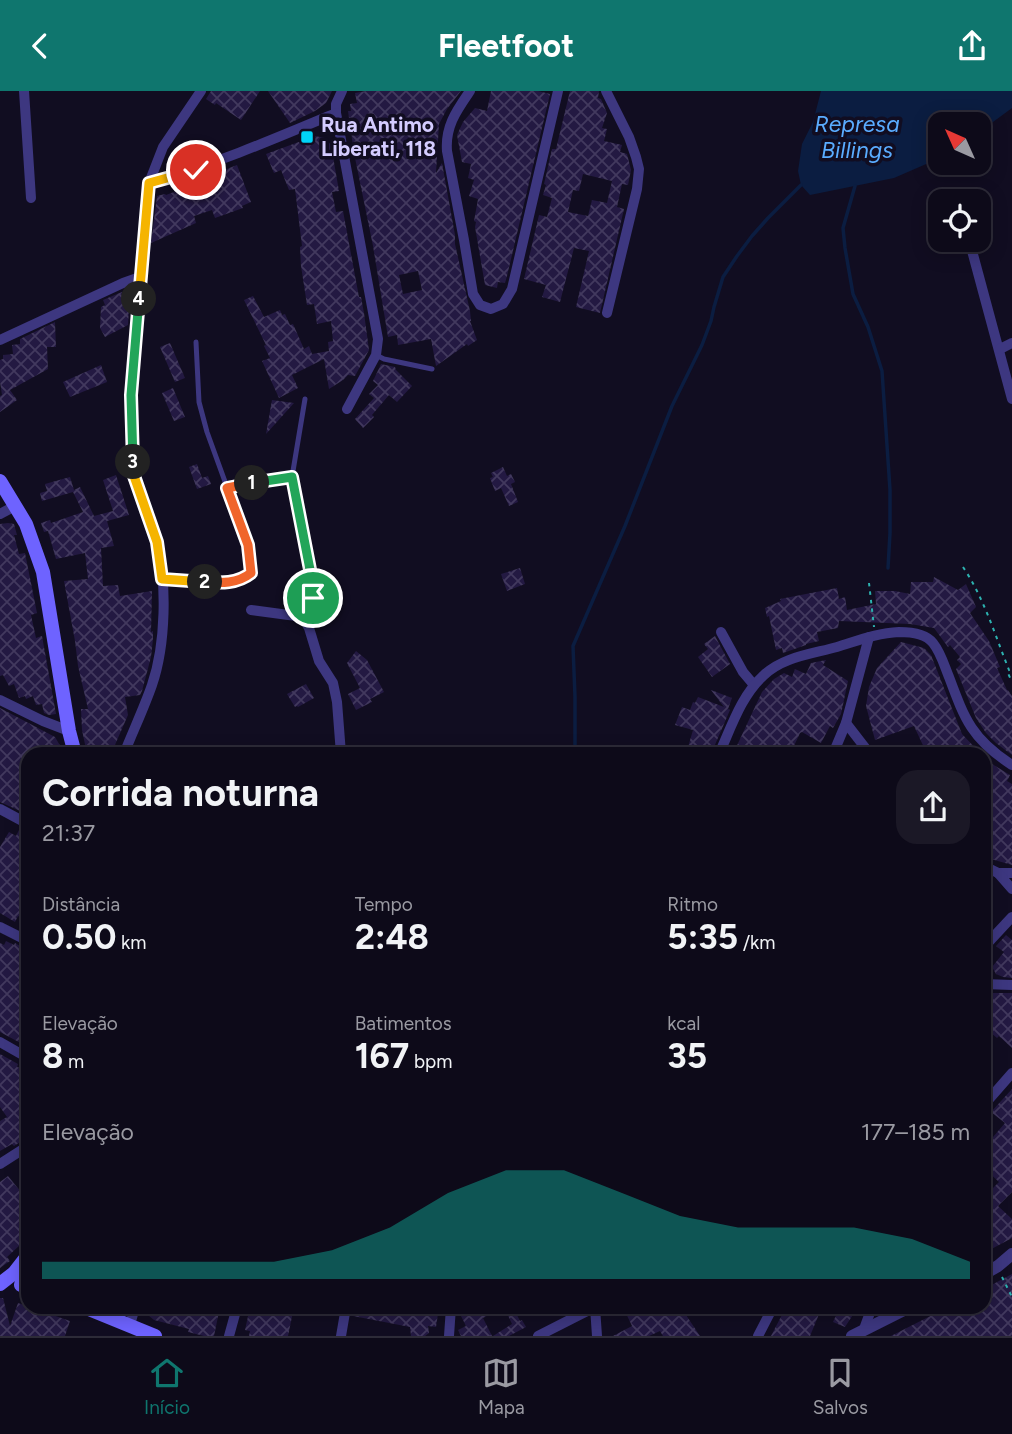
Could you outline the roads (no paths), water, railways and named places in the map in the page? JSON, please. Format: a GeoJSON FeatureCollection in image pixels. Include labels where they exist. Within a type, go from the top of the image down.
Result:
{"type":"FeatureCollection","features":[{"type":"Feature","properties":{"kind":"main road"},"geometry":{"type":"LineString","coordinates":[[0,481],[26,524],[43,572],[73,747]]}},
{"type":"Feature","properties":{"kind":"main road"},"geometry":{"type":"LineString","coordinates":[[0,1284],[21,1265]]}},
{"type":"Feature","properties":{"kind":"main road"},"geometry":{"type":"LineString","coordinates":[[97,1314],[127,1330],[155,1336]]}},
{"type":"Feature","properties":{"kind":"street"},"geometry":{"type":"LineString","coordinates":[[24,91],[31,198]]}},
{"type":"Feature","properties":{"kind":"street"},"geometry":{"type":"LineString","coordinates":[[127,747],[152,685],[159,660],[163,614],[157,542],[134,476],[131,425],[131,395],[149,183],[163,147],[201,91]]}},
{"type":"Feature","properties":{"kind":"street"},"geometry":{"type":"LineString","coordinates":[[342,91],[336,104],[336,113],[378,339],[376,355],[347,409]]}},
{"type":"Feature","properties":{"kind":"street"},"geometry":{"type":"LineString","coordinates":[[470,91],[448,127],[447,151],[473,294],[481,305],[491,309],[503,304],[512,289],[558,91]]}},
{"type":"Feature","properties":{"kind":"street"},"geometry":{"type":"LineString","coordinates":[[606,91],[629,137],[639,169],[637,189],[607,313]]}},
{"type":"Feature","properties":{"kind":"street"},"geometry":{"type":"LineString","coordinates":[[149,183],[196,170],[336,113]]}},
{"type":"Feature","properties":{"kind":"street"},"geometry":{"type":"LineString","coordinates":[[972,252],[1012,399]]}},
{"type":"Feature","properties":{"kind":"street"},"geometry":{"type":"LineString","coordinates":[[0,340],[140,277]]}},
{"type":"Feature","properties":{"kind":"street"},"geometry":{"type":"LineString","coordinates":[[1000,349],[1012,343]]}},
{"type":"Feature","properties":{"kind":"street"},"geometry":{"type":"LineString","coordinates":[[0,514],[15,506]]}},
{"type":"Feature","properties":{"kind":"street"},"geometry":{"type":"LineString","coordinates":[[251,610],[296,616],[305,621],[318,661],[333,683],[340,747]]}},
{"type":"Feature","properties":{"kind":"street"},"geometry":{"type":"LineString","coordinates":[[721,632],[743,673],[754,685]]}},
{"type":"Feature","properties":{"kind":"street"},"geometry":{"type":"LineString","coordinates":[[722,747],[754,685],[783,662],[872,636],[902,632],[923,636],[931,641],[942,658],[971,728],[987,747]]}},
{"type":"Feature","properties":{"kind":"street"},"geometry":{"type":"LineString","coordinates":[[835,747],[846,723],[872,636]]}},
{"type":"Feature","properties":{"kind":"street"},"geometry":{"type":"LineString","coordinates":[[0,700],[69,731]]}},
{"type":"Feature","properties":{"kind":"street"},"geometry":{"type":"LineString","coordinates":[[846,723],[865,747]]}},
{"type":"Feature","properties":{"kind":"street"},"geometry":{"type":"LineString","coordinates":[[991,750],[1012,765]]}},
{"type":"Feature","properties":{"kind":"street"},"geometry":{"type":"LineString","coordinates":[[0,809],[21,820]]}},
{"type":"Feature","properties":{"kind":"street"},"geometry":{"type":"LineString","coordinates":[[991,870],[998,873],[1012,889]]}},
{"type":"Feature","properties":{"kind":"street"},"geometry":{"type":"LineString","coordinates":[[998,873],[1012,873]]}},
{"type":"Feature","properties":{"kind":"street"},"geometry":{"type":"LineString","coordinates":[[991,940],[1012,917]]}},
{"type":"Feature","properties":{"kind":"street"},"geometry":{"type":"LineString","coordinates":[[0,927],[21,938]]}},
{"type":"Feature","properties":{"kind":"street"},"geometry":{"type":"LineString","coordinates":[[991,985],[1012,985]]}},
{"type":"Feature","properties":{"kind":"street"},"geometry":{"type":"LineString","coordinates":[[0,1042],[21,1054]]}},
{"type":"Feature","properties":{"kind":"street"},"geometry":{"type":"LineString","coordinates":[[991,1097],[1012,1073]]}},
{"type":"Feature","properties":{"kind":"street"},"geometry":{"type":"LineString","coordinates":[[0,1164],[21,1150]]}},
{"type":"Feature","properties":{"kind":"street"},"geometry":{"type":"LineString","coordinates":[[999,1266],[1012,1254]]}},
{"type":"Feature","properties":{"kind":"street"},"geometry":{"type":"LineString","coordinates":[[991,1270],[1012,1260]]}},
{"type":"Feature","properties":{"kind":"street"},"geometry":{"type":"LineString","coordinates":[[0,1284],[21,1286]]}},
{"type":"Feature","properties":{"kind":"street"},"geometry":{"type":"LineString","coordinates":[[229,1336],[235,1314]]}},
{"type":"Feature","properties":{"kind":"street"},"geometry":{"type":"LineString","coordinates":[[341,1336],[345,1314]]}},
{"type":"Feature","properties":{"kind":"street"},"geometry":{"type":"LineString","coordinates":[[449,1336],[451,1314]]}},
{"type":"Feature","properties":{"kind":"street"},"geometry":{"type":"LineString","coordinates":[[538,1336],[581,1314]]}},
{"type":"Feature","properties":{"kind":"street"},"geometry":{"type":"LineString","coordinates":[[595,1314],[597,1336]]}},
{"type":"Feature","properties":{"kind":"street"},"geometry":{"type":"LineString","coordinates":[[758,1336],[769,1314]]}},
{"type":"Feature","properties":{"kind":"street"},"geometry":{"type":"LineString","coordinates":[[864,1329],[869,1314]]}},
{"type":"Feature","properties":{"kind":"street"},"geometry":{"type":"LineString","coordinates":[[852,1336],[895,1314]]}},
{"type":"Feature","properties":{"kind":"lane"},"geometry":{"type":"LineString","coordinates":[[162,579],[218,583],[242,580],[251,573],[248,545],[207,432],[199,402],[196,342]]}},
{"type":"Feature","properties":{"kind":"lane"},"geometry":{"type":"LineString","coordinates":[[376,355],[432,369]]}},
{"type":"Feature","properties":{"kind":"lane"},"geometry":{"type":"LineString","coordinates":[[296,616],[307,608],[313,598],[313,585],[292,477],[305,399]]}},
{"type":"Feature","properties":{"kind":"lane"},"geometry":{"type":"LineString","coordinates":[[227,488],[292,477]]}},
{"type":"Feature","properties":{"kind":"water","name":"Represa Billings"},"geometry":{"type":"Polygon","coordinates":[[[821,91],[1012,91],[1012,108],[991,123],[991,112],[928,112],[928,163],[894,178],[810,195],[801,185],[798,171],[802,144],[813,122],[821,91]]]}},
{"type":"Feature","properties":{"kind":"waterway"},"geometry":{"type":"LineString","coordinates":[[575,747],[573,646],[625,526],[672,406],[702,345],[723,277],[752,236],[801,185]]}},
{"type":"Feature","properties":{"kind":"waterway"},"geometry":{"type":"LineString","coordinates":[[855,186],[843,228],[853,294],[868,327],[882,371],[890,490],[888,568]]}},
{"type":"Feature","properties":{"kind":"place","name":"Rua Antimo Liberati, 118"},"geometry":{"type":"Point","coordinates":[307,137]}}]}
